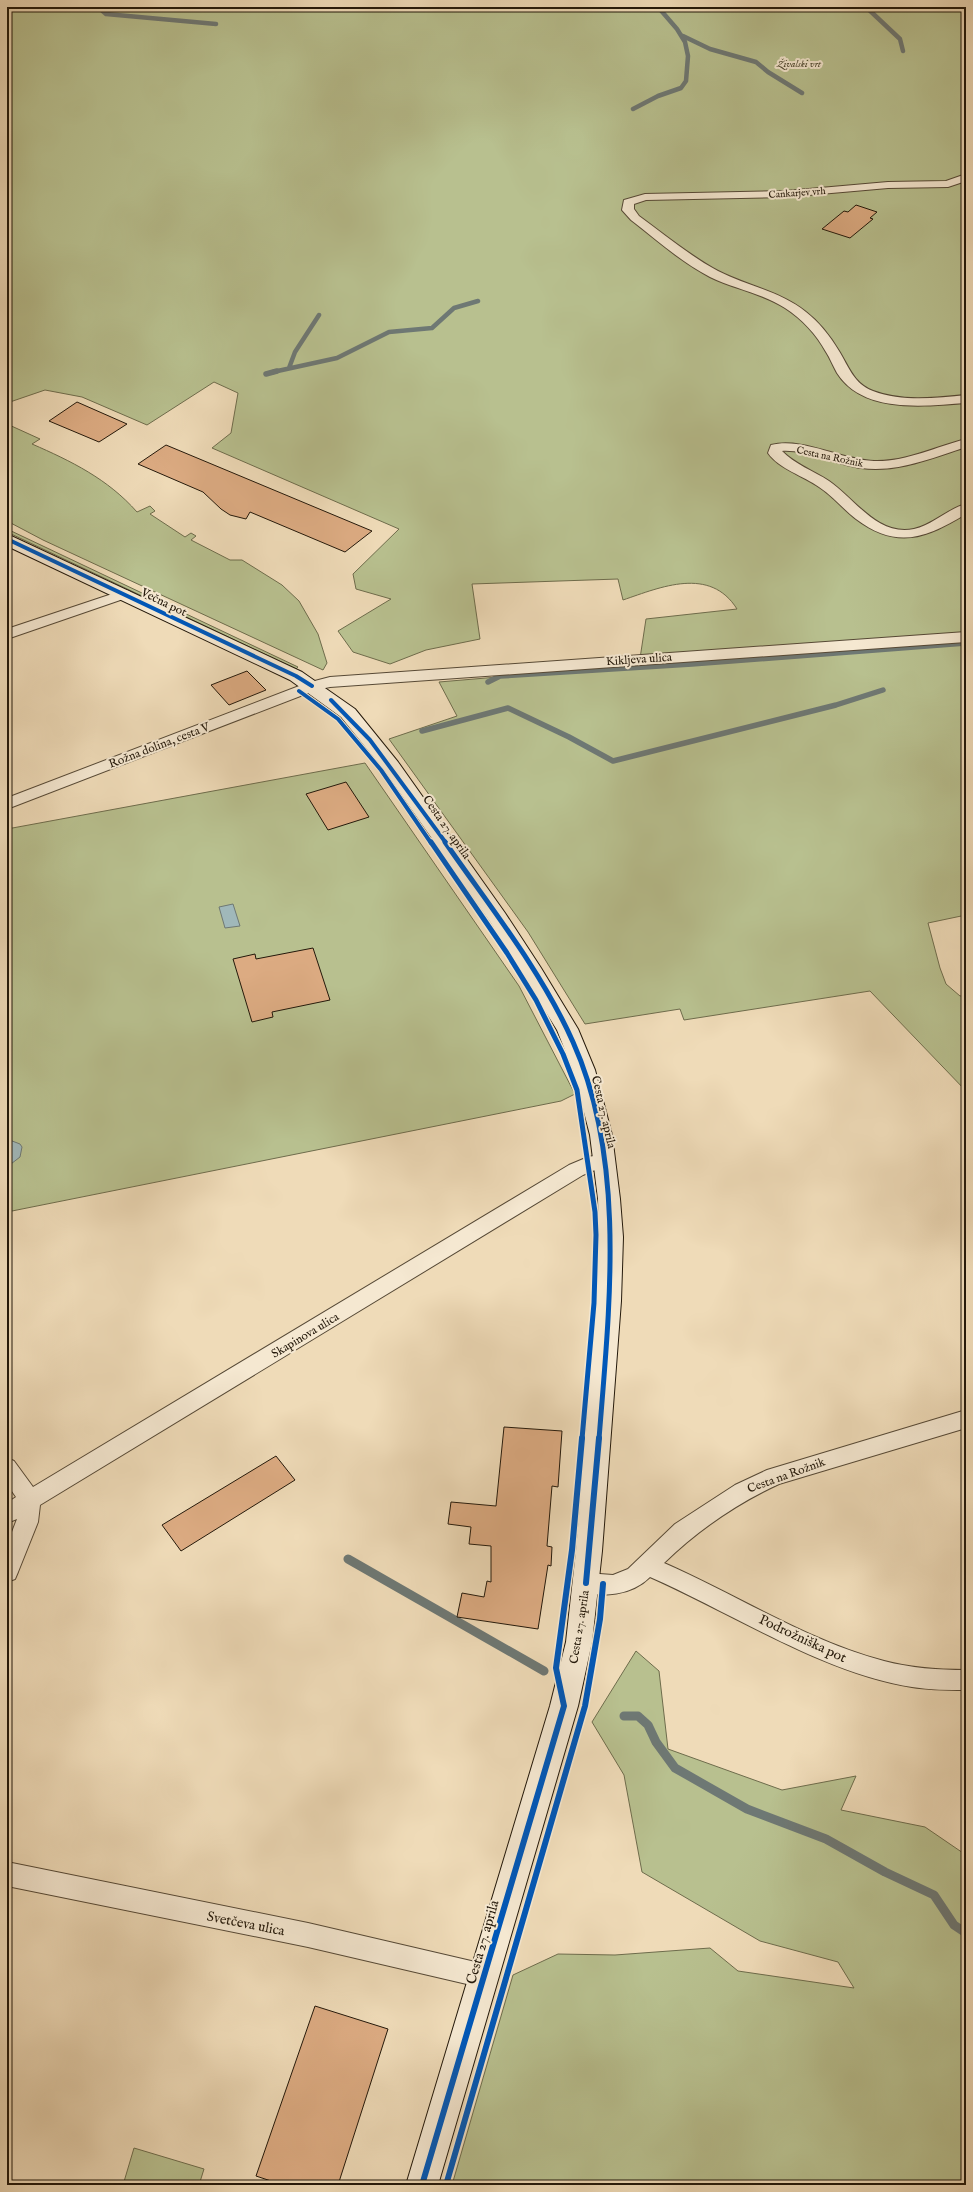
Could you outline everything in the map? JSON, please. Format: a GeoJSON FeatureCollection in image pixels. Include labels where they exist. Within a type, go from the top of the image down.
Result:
{"type":"FeatureCollection","features":[{"type":"Feature","properties":{"kind":"main road","name":"Večna pot"},"geometry":{"type":"LineString","coordinates":[[7,539],[296,676],[312,686]]}},
{"type":"Feature","properties":{"kind":"main road","name":"Cesta 27. aprila"},"geometry":{"type":"LineString","coordinates":[[312,686],[348,713],[380,751],[494,912],[542,986],[567,1029],[584,1070],[597,1116],[605,1162],[611,1238],[609,1301],[586,1583],[579,1642],[564,1706],[422,2185]]}},
{"type":"Feature","properties":{"kind":"street","name":"Cankarjev vrh"},"geometry":{"type":"LineString","coordinates":[[966,177],[948,184],[888,185],[779,194],[645,197],[628,202],[628,210],[635,218],[714,274],[781,300],[798,311],[816,329],[832,351],[844,375],[871,395],[890,400],[966,399]]}},
{"type":"Feature","properties":{"kind":"street","name":"Cesta na Rožnik"},"geometry":{"type":"LineString","coordinates":[[966,443],[926,456],[878,465],[862,464],[786,447],[776,448],[775,453],[829,487],[861,516],[885,530],[908,535],[930,530],[966,508]]}},
{"type":"Feature","properties":{"kind":"street"},"geometry":{"type":"LineString","coordinates":[[7,634],[124,594]]}},
{"type":"Feature","properties":{"kind":"street","name":"Kikljeva ulica"},"geometry":{"type":"LineString","coordinates":[[312,686],[330,682],[542,666],[966,637]]}},
{"type":"Feature","properties":{"kind":"street","name":"Rožna dolina, cesta V"},"geometry":{"type":"LineString","coordinates":[[7,804],[312,686]]}},
{"type":"Feature","properties":{"kind":"street","name":"Skapinova ulica"},"geometry":{"type":"LineString","coordinates":[[7,1514],[576,1170],[588,1164],[605,1162]]}},
{"type":"Feature","properties":{"kind":"street","name":"Cesta na Rožnik"},"geometry":{"type":"LineString","coordinates":[[586,1583],[620,1584],[636,1576],[648,1566],[682,1531],[742,1491],[802,1467],[966,1419]]}},
{"type":"Feature","properties":{"kind":"street"},"geometry":{"type":"LineString","coordinates":[[7,1467],[30,1500],[27,1522],[7,1572]]}},
{"type":"Feature","properties":{"kind":"street","name":"Podrožniška pot"},"geometry":{"type":"LineString","coordinates":[[648,1566],[840,1657],[875,1668],[935,1681],[966,1680]]}},
{"type":"Feature","properties":{"kind":"street","name":"Svetčeva ulica"},"geometry":{"type":"LineString","coordinates":[[7,1874],[308,1936],[484,1976]]}},
{"type":"Feature","properties":{"kind":"green space","name":"Živalski vrt"},"geometry":{"type":"Polygon","coordinates":[[[7,7],[966,7],[966,915],[928,923],[940,968],[946,984],[960,996],[966,995],[966,1091],[870,991],[684,1020],[680,1009],[585,1024],[528,932],[389,739],[457,716],[439,682],[639,665],[646,619],[737,609],[726,596],[713,588],[699,584],[684,584],[653,590],[623,600],[618,579],[472,584],[480,639],[426,650],[390,664],[353,652],[338,631],[391,599],[356,589],[353,574],[399,529],[212,448],[231,433],[238,393],[214,382],[147,425],[82,397],[45,390],[7,403],[7,7]]]}},
{"type":"Feature","properties":{"kind":"green space"},"geometry":{"type":"Polygon","coordinates":[[[7,424],[40,439],[32,444],[75,464],[101,480],[126,500],[137,512],[150,506],[155,511],[150,514],[185,537],[191,533],[196,536],[191,540],[230,560],[242,560],[282,585],[299,601],[318,634],[327,663],[323,670],[43,540],[7,521],[7,424]]]}},
{"type":"Feature","properties":{"kind":"green space"},"geometry":{"type":"Polygon","coordinates":[[[7,529],[298,667],[296,669],[7,532],[7,529]]]}},
{"type":"Feature","properties":{"kind":"green space"},"geometry":{"type":"Polygon","coordinates":[[[365,763],[519,986],[575,1094],[561,1101],[7,1212],[7,829],[365,763]]]}},
{"type":"Feature","properties":{"kind":"green space"},"geometry":{"type":"Polygon","coordinates":[[[636,1651],[659,1671],[668,1749],[782,1790],[856,1776],[841,1810],[925,1827],[966,1855],[966,2185],[452,2185],[513,1975],[558,1954],[615,1955],[710,1948],[738,1971],[854,1988],[838,1962],[760,1941],[642,1872],[624,1775],[592,1722],[636,1651]]]}},
{"type":"Feature","properties":{"kind":"green space"},"geometry":{"type":"Polygon","coordinates":[[[134,2148],[204,2169],[199,2185],[123,2185],[134,2148]]]}},
{"type":"Feature","properties":{"kind":"water"},"geometry":{"type":"Polygon","coordinates":[[[233,904],[240,926],[225,928],[219,907],[233,904]]]}},
{"type":"Feature","properties":{"kind":"water"},"geometry":{"type":"Polygon","coordinates":[[[7,1139],[20,1144],[22,1147],[20,1157],[7,1167],[7,1139]]]}},
{"type":"Feature","properties":{"kind":"building"},"geometry":{"type":"Polygon","coordinates":[[[856,205],[877,212],[870,218],[873,219],[850,238],[822,229],[844,211],[848,212],[856,205]]]}},
{"type":"Feature","properties":{"kind":"building"},"geometry":{"type":"Polygon","coordinates":[[[77,402],[127,424],[99,442],[49,421],[77,402]]]}},
{"type":"Feature","properties":{"kind":"building"},"geometry":{"type":"Polygon","coordinates":[[[166,445],[372,531],[345,552],[250,512],[246,519],[230,515],[221,509],[203,492],[138,464],[166,445]]]}},
{"type":"Feature","properties":{"kind":"building"},"geometry":{"type":"Polygon","coordinates":[[[247,671],[266,690],[229,705],[211,685],[247,671]]]}},
{"type":"Feature","properties":{"kind":"building"},"geometry":{"type":"Polygon","coordinates":[[[346,782],[369,817],[328,830],[306,794],[346,782]]]}},
{"type":"Feature","properties":{"kind":"building"},"geometry":{"type":"Polygon","coordinates":[[[313,948],[330,1000],[272,1012],[273,1017],[252,1022],[233,959],[255,954],[256,959],[313,948]]]}},
{"type":"Feature","properties":{"kind":"building"},"geometry":{"type":"Polygon","coordinates":[[[504,1427],[562,1431],[558,1487],[552,1486],[547,1546],[552,1547],[551,1566],[548,1565],[538,1629],[457,1617],[462,1593],[484,1597],[487,1581],[491,1582],[491,1546],[469,1544],[471,1527],[448,1524],[451,1502],[496,1506],[504,1427]]]}},
{"type":"Feature","properties":{"kind":"building"},"geometry":{"type":"Polygon","coordinates":[[[276,1456],[295,1480],[181,1551],[162,1525],[276,1456]]]}},
{"type":"Feature","properties":{"kind":"building"},"geometry":{"type":"Polygon","coordinates":[[[315,2006],[388,2029],[338,2185],[283,2185],[256,2176],[315,2006]]]}},
{"type":"Feature","properties":{"kind":"waterway"},"geometry":{"type":"LineString","coordinates":[[98,7],[106,14],[216,24]]}},
{"type":"Feature","properties":{"kind":"waterway"},"geometry":{"type":"LineString","coordinates":[[633,109],[658,96],[681,88],[686,81],[688,56],[685,42],[677,29],[658,7]]}},
{"type":"Feature","properties":{"kind":"waterway"},"geometry":{"type":"LineString","coordinates":[[866,7],[900,39],[903,51]]}},
{"type":"Feature","properties":{"kind":"waterway"},"geometry":{"type":"LineString","coordinates":[[683,36],[710,49],[756,62],[768,72],[802,93]]}},
{"type":"Feature","properties":{"kind":"waterway"},"geometry":{"type":"LineString","coordinates":[[275,372],[337,358],[389,332],[432,328],[454,308],[478,301]]}},
{"type":"Feature","properties":{"kind":"waterway"},"geometry":{"type":"LineString","coordinates":[[289,368],[295,352],[319,315]]}},
{"type":"Feature","properties":{"kind":"waterway"},"geometry":{"type":"LineString","coordinates":[[266,374],[275,372]]}},
{"type":"Feature","properties":{"kind":"waterway"},"geometry":{"type":"LineString","coordinates":[[488,682],[500,676],[692,664],[966,643]]}},
{"type":"Feature","properties":{"kind":"waterway"},"geometry":{"type":"LineString","coordinates":[[422,731],[508,708],[569,737],[613,761],[836,705],[883,690]]}},
{"type":"Feature","properties":{"kind":"waterway"},"geometry":{"type":"LineString","coordinates":[[348,1559],[544,1671]]}},
{"type":"Feature","properties":{"kind":"waterway"},"geometry":{"type":"LineString","coordinates":[[624,1716],[638,1716],[648,1725],[656,1742],[675,1768],[747,1809],[826,1839],[885,1872],[934,1895],[954,1925],[966,1933]]}},
{"type":"Feature","properties":{"kind":"cycle path"},"geometry":{"type":"LineString","coordinates":[[7,539],[296,676],[312,686]]}},
{"type":"Feature","properties":{"kind":"cycle path"},"geometry":{"type":"LineString","coordinates":[[299,691],[321,705],[338,719],[381,770],[507,953],[536,1000],[563,1054],[577,1090],[582,1115],[595,1212],[596,1235],[594,1303],[572,1550],[556,1668],[564,1706],[422,2185]]}},
{"type":"Feature","properties":{"kind":"cycle path"},"geometry":{"type":"LineString","coordinates":[[331,700],[352,719],[388,762],[523,953],[551,998],[563,1021],[574,1044],[589,1087],[599,1131],[606,1175],[609,1220],[609,1264],[605,1354],[586,1583]]}},
{"type":"Feature","properties":{"kind":"cycle path"},"geometry":{"type":"LineString","coordinates":[[446,2185],[585,1706],[600,1619],[603,1584]]}}]}
